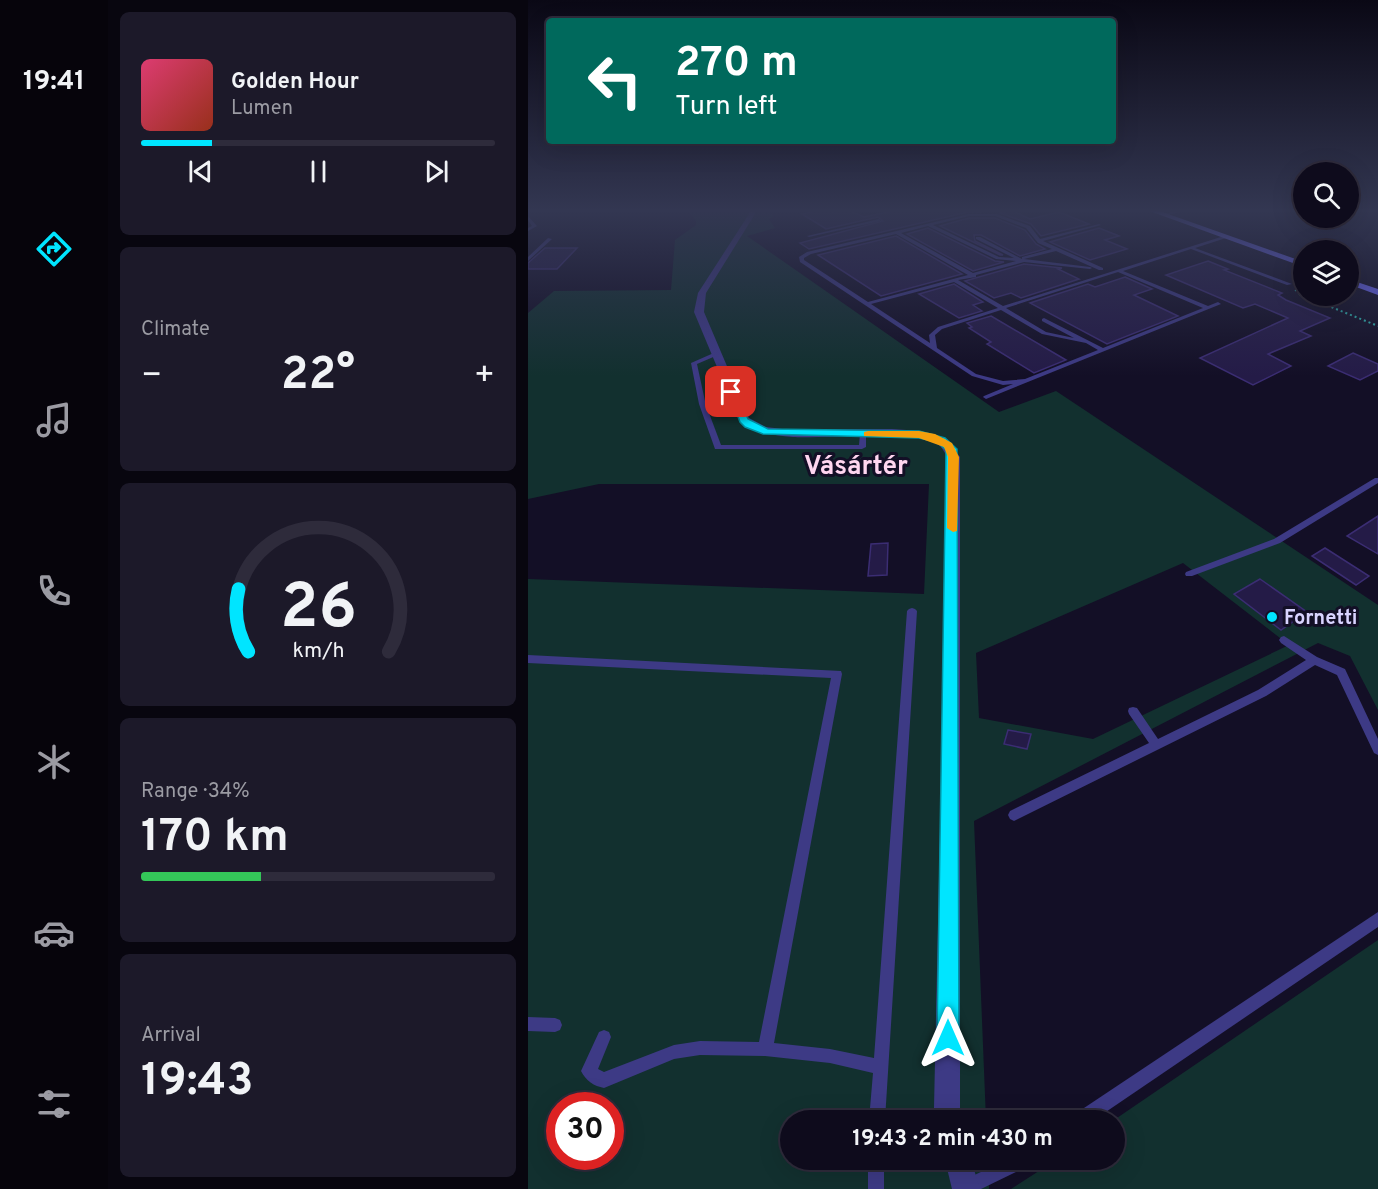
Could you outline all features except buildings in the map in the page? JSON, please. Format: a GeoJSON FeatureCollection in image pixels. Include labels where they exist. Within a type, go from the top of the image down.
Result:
{"type":"FeatureCollection","features":[{"type":"Feature","properties":{"kind":"street"},"geometry":{"type":"LineString","coordinates":[[720,264],[702,292],[699,312],[739,412],[749,425],[784,440],[863,434],[932,436],[948,445],[954,457],[949,1110]]}},
{"type":"Feature","properties":{"kind":"street"},"geometry":{"type":"LineString","coordinates":[[1359,285],[1378,292]]}},
{"type":"Feature","properties":{"kind":"street"},"geometry":{"type":"LineString","coordinates":[[961,1170],[966,1188]]}},
{"type":"Feature","properties":{"kind":"lane"},"geometry":{"type":"LineString","coordinates":[[807,264],[987,380],[1009,383],[1025,381]]}},
{"type":"Feature","properties":{"kind":"lane"},"geometry":{"type":"LineString","coordinates":[[954,264],[974,276]]}},
{"type":"Feature","properties":{"kind":"lane"},"geometry":{"type":"LineString","coordinates":[[867,304],[974,276],[1008,264]]}},
{"type":"Feature","properties":{"kind":"lane"},"geometry":{"type":"LineString","coordinates":[[1060,264],[1090,280]]}},
{"type":"Feature","properties":{"kind":"lane"},"geometry":{"type":"LineString","coordinates":[[1063,264],[1119,271],[1208,308]]}},
{"type":"Feature","properties":{"kind":"lane"},"geometry":{"type":"LineString","coordinates":[[1091,264],[1101,269]]}},
{"type":"Feature","properties":{"kind":"lane"},"geometry":{"type":"LineString","coordinates":[[934,348],[931,338],[936,330],[1140,264]]}},
{"type":"Feature","properties":{"kind":"lane"},"geometry":{"type":"LineString","coordinates":[[1236,264],[1289,284]]}},
{"type":"Feature","properties":{"kind":"lane"},"geometry":{"type":"LineString","coordinates":[[956,281],[1044,333],[1087,342]]}},
{"type":"Feature","properties":{"kind":"lane"},"geometry":{"type":"LineString","coordinates":[[986,397],[1218,304]]}},
{"type":"Feature","properties":{"kind":"lane"},"geometry":{"type":"LineString","coordinates":[[1044,320],[1103,350]]}},
{"type":"Feature","properties":{"kind":"lane"},"geometry":{"type":"LineString","coordinates":[[716,354],[693,363],[702,404],[718,447],[784,440]]}},
{"type":"Feature","properties":{"kind":"lane"},"geometry":{"type":"LineString","coordinates":[[702,404],[731,392]]}},
{"type":"Feature","properties":{"kind":"lane"},"geometry":{"type":"LineString","coordinates":[[1190,574],[1277,541],[1378,480]]}},
{"type":"Feature","properties":{"kind":"lane"},"geometry":{"type":"LineString","coordinates":[[878,1110],[912,611]]}},
{"type":"Feature","properties":{"kind":"lane"},"geometry":{"type":"LineString","coordinates":[[1284,640],[1314,660],[1341,672],[1378,750]]}},
{"type":"Feature","properties":{"kind":"lane"},"geometry":{"type":"LineString","coordinates":[[528,659],[837,674],[765,1049]]}},
{"type":"Feature","properties":{"kind":"lane"},"geometry":{"type":"LineString","coordinates":[[1014,814],[1262,693],[1314,660]]}},
{"type":"Feature","properties":{"kind":"lane"},"geometry":{"type":"LineString","coordinates":[[1133,711],[1156,745]]}},
{"type":"Feature","properties":{"kind":"lane"},"geometry":{"type":"LineString","coordinates":[[1096,1110],[1378,919]]}},
{"type":"Feature","properties":{"kind":"lane"},"geometry":{"type":"LineString","coordinates":[[528,1024],[555,1025]]}},
{"type":"Feature","properties":{"kind":"lane"},"geometry":{"type":"LineString","coordinates":[[604,1037],[589,1071],[598,1079],[604,1080],[674,1052],[700,1048],[765,1049],[830,1056],[880,1067]]}},
{"type":"Feature","properties":{"kind":"lane"},"geometry":{"type":"LineString","coordinates":[[876,1170],[876,1189]]}},
{"type":"Feature","properties":{"kind":"lane"},"geometry":{"type":"LineString","coordinates":[[966,1188],[1002,1170]]}},
{"type":"Feature","properties":{"kind":"path"},"geometry":{"type":"LineString","coordinates":[[1289,284],[1299,294],[1378,326]]}},
{"type":"Feature","properties":{"kind":"green space"},"geometry":{"type":"Polygon","coordinates":[[[673,264],[788,264],[999,412],[1056,391],[1378,605],[1378,710],[1350,656],[1318,643],[974,821],[986,1110],[780,1110],[780,1170],[988,1170],[989,1189],[528,1189],[528,579],[924,594],[929,484],[599,484],[528,499],[528,313],[554,291],[671,290],[673,264]],[[1183,563],[976,653],[979,718],[1093,739],[1289,645],[1183,563]]]}},
{"type":"Feature","properties":{"kind":"green space"},"geometry":{"type":"Polygon","coordinates":[[[1378,940],[1378,1189],[1011,1189],[1040,1170],[1125,1170],[1125,1112],[1378,940]]]}},
{"type":"Feature","properties":{"kind":"slow traffic"},"geometry":{"type":"LineString","coordinates":[[868,434],[932,436],[952,449],[954,457],[953,528]]}},
{"type":"Feature","properties":{"kind":"place","name":"Fornetti"},"geometry":{"type":"Point","coordinates":[1272,617]}},
{"type":"Feature","properties":{"kind":"district","name":"Vásártér"},"geometry":{"type":"Point","coordinates":[856,465]}},
{"type":"Feature","properties":{"kind":"route"},"geometry":{"type":"LineString","coordinates":[[731,392],[744,420],[749,425],[767,432],[932,436],[952,449],[954,457],[948,1038]]}}]}
